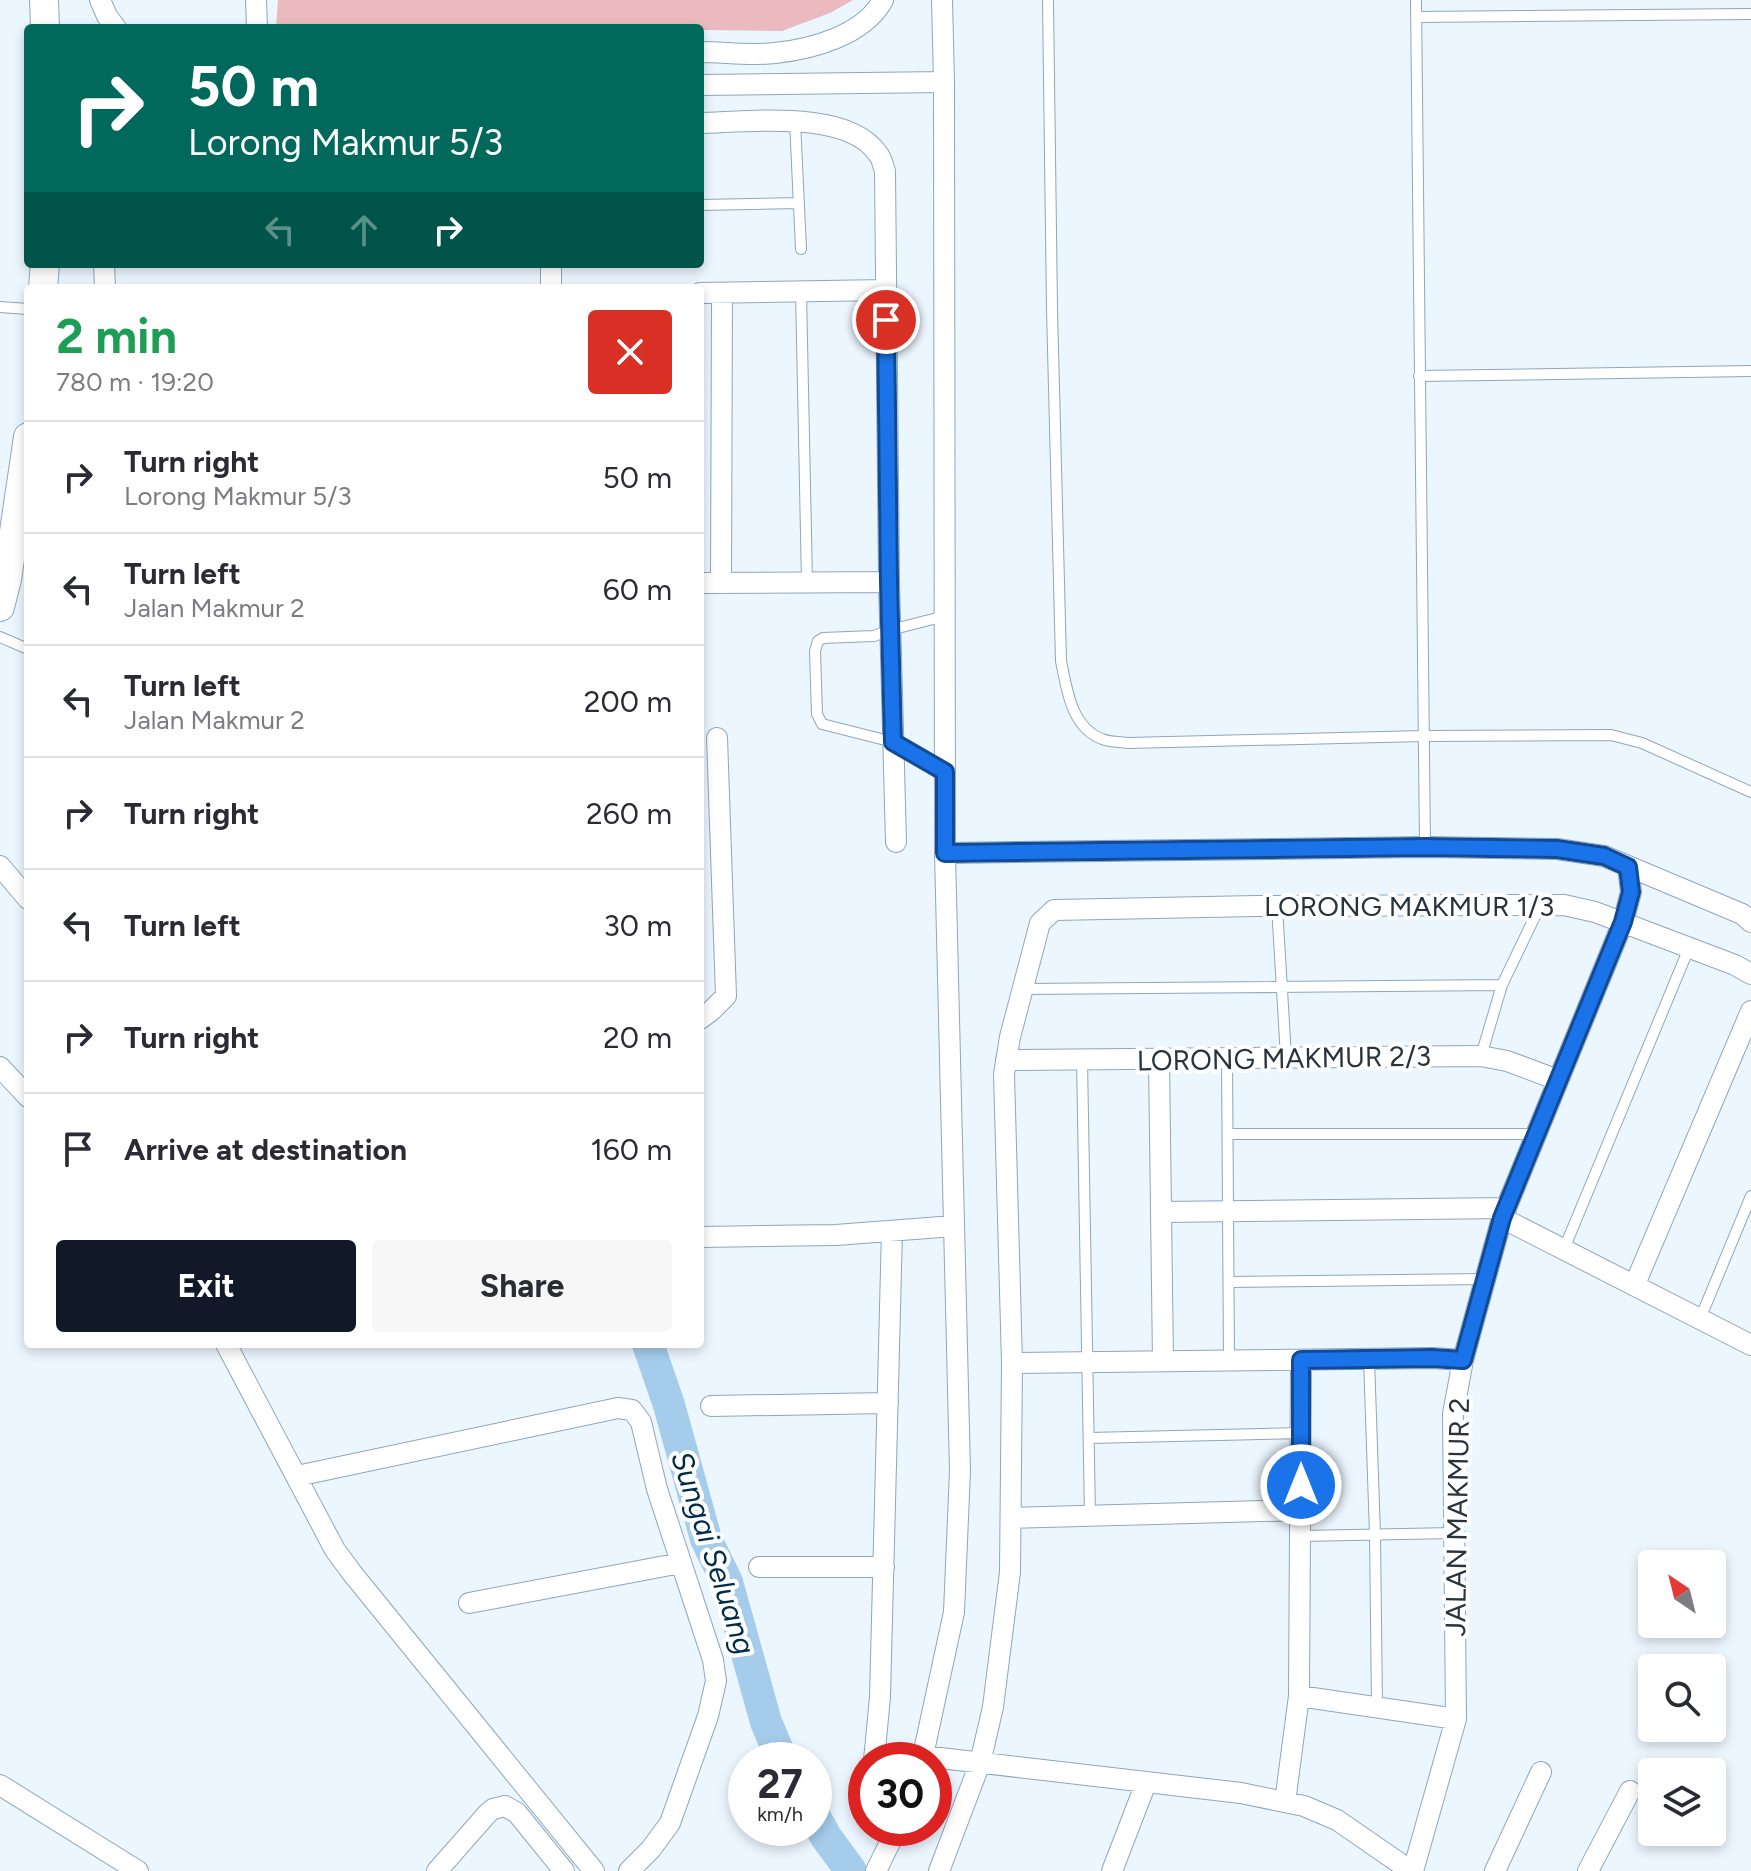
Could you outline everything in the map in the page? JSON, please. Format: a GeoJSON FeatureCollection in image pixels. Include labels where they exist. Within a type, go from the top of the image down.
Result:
{"type":"FeatureCollection","features":[{"type":"Feature","properties":{"kind":"main road"},"geometry":{"type":"LineString","coordinates":[[44,0],[45,24]]}},
{"type":"Feature","properties":{"kind":"main road"},"geometry":{"type":"LineString","coordinates":[[0,607],[24,466]]}},
{"type":"Feature","properties":{"kind":"street"},"geometry":{"type":"LineString","coordinates":[[100,0],[113,24]]}},
{"type":"Feature","properties":{"kind":"street"},"geometry":{"type":"LineString","coordinates":[[256,0],[257,24]]}},
{"type":"Feature","properties":{"kind":"street"},"geometry":{"type":"LineString","coordinates":[[704,52],[774,54],[822,43],[852,32],[878,9],[883,0]]}},
{"type":"Feature","properties":{"kind":"street"},"geometry":{"type":"LineString","coordinates":[[926,1742],[954,1612],[960,1471],[945,853],[942,0]]}},
{"type":"Feature","properties":{"kind":"street"},"geometry":{"type":"LineString","coordinates":[[704,85],[944,82]]}},
{"type":"Feature","properties":{"kind":"street"},"geometry":{"type":"LineString","coordinates":[[704,123],[795,121],[833,125],[859,135],[879,154],[885,171],[889,582],[896,842]]}},
{"type":"Feature","properties":{"kind":"street"},"geometry":{"type":"LineString","coordinates":[[704,293],[886,290]]}},
{"type":"Feature","properties":{"kind":"street"},"geometry":{"type":"LineString","coordinates":[[721,583],[722,293]]}},
{"type":"Feature","properties":{"kind":"street"},"geometry":{"type":"LineString","coordinates":[[704,583],[889,582]]}},
{"type":"Feature","properties":{"kind":"street"},"geometry":{"type":"LineString","coordinates":[[704,1016],[726,996],[717,738]]}},
{"type":"Feature","properties":{"kind":"street"},"geometry":{"type":"LineString","coordinates":[[945,853],[1425,847],[1557,849],[1604,856],[1742,914],[1751,922]]}},
{"type":"Feature","properties":{"kind":"street"},"geometry":{"type":"LineString","coordinates":[[0,866],[24,894]]}},
{"type":"Feature","properties":{"kind":"street","name":"JALAN MAKMUR 2"},"geometry":{"type":"LineString","coordinates":[[1412,1871],[1456,1719],[1453,1414],[1463,1360],[1504,1213],[1623,922],[1631,892],[1628,867]]}},
{"type":"Feature","properties":{"kind":"street","name":"LORONG MAKMUR 1/3"},"geometry":{"type":"LineString","coordinates":[[1023,989],[1040,923],[1054,910],[1564,905],[1623,922],[1751,974]]}},
{"type":"Feature","properties":{"kind":"street"},"geometry":{"type":"LineString","coordinates":[[939,1871],[980,1763],[993,1707],[1010,1572],[1012,1363],[1004,1074],[1023,989]]}},
{"type":"Feature","properties":{"kind":"street"},"geometry":{"type":"LineString","coordinates":[[1635,1284],[1751,1011]]}},
{"type":"Feature","properties":{"kind":"street","name":"LORONG MAKMUR 2/3"},"geometry":{"type":"LineString","coordinates":[[1006,1060],[1481,1056],[1507,1061],[1558,1080]]}},
{"type":"Feature","properties":{"kind":"street"},"geometry":{"type":"LineString","coordinates":[[1159,1059],[1163,1361]]}},
{"type":"Feature","properties":{"kind":"street"},"geometry":{"type":"LineString","coordinates":[[0,1067],[24,1093]]}},
{"type":"Feature","properties":{"kind":"street"},"geometry":{"type":"LineString","coordinates":[[1161,1212],[1504,1213],[1564,1249],[1751,1345]]}},
{"type":"Feature","properties":{"kind":"street"},"geometry":{"type":"LineString","coordinates":[[704,1237],[836,1235],[954,1226]]}},
{"type":"Feature","properties":{"kind":"street"},"geometry":{"type":"LineString","coordinates":[[876,1742],[880,1697],[892,1231]]}},
{"type":"Feature","properties":{"kind":"street"},"geometry":{"type":"LineString","coordinates":[[228,1348],[335,1550],[594,1871]]}},
{"type":"Feature","properties":{"kind":"street"},"geometry":{"type":"LineString","coordinates":[[1285,1802],[1299,1696],[1301,1360]]}},
{"type":"Feature","properties":{"kind":"street"},"geometry":{"type":"LineString","coordinates":[[1012,1363],[1463,1360]]}},
{"type":"Feature","properties":{"kind":"street"},"geometry":{"type":"LineString","coordinates":[[711,1406],[888,1403]]}},
{"type":"Feature","properties":{"kind":"street"},"geometry":{"type":"LineString","coordinates":[[297,1476],[618,1408],[632,1410],[641,1422],[657,1489],[713,1660],[716,1681],[708,1716],[670,1823],[651,1849],[629,1871]]}},
{"type":"Feature","properties":{"kind":"street"},"geometry":{"type":"LineString","coordinates":[[1011,1518],[1302,1510]]}},
{"type":"Feature","properties":{"kind":"street"},"geometry":{"type":"LineString","coordinates":[[469,1603],[681,1563]]}},
{"type":"Feature","properties":{"kind":"street"},"geometry":{"type":"LineString","coordinates":[[759,1567],[884,1567]]}},
{"type":"Feature","properties":{"kind":"street"},"geometry":{"type":"LineString","coordinates":[[1299,1696],[1456,1719]]}},
{"type":"Feature","properties":{"kind":"street"},"geometry":{"type":"LineString","coordinates":[[952,1761],[1241,1793],[1304,1806],[1337,1820],[1412,1871]]}},
{"type":"Feature","properties":{"kind":"street"},"geometry":{"type":"LineString","coordinates":[[1495,1871],[1541,1772]]}},
{"type":"Feature","properties":{"kind":"street"},"geometry":{"type":"LineString","coordinates":[[1112,1871],[1146,1783]]}},
{"type":"Feature","properties":{"kind":"street"},"geometry":{"type":"LineString","coordinates":[[0,1785],[138,1871]]}},
{"type":"Feature","properties":{"kind":"street"},"geometry":{"type":"LineString","coordinates":[[1588,1871],[1630,1791]]}},
{"type":"Feature","properties":{"kind":"street"},"geometry":{"type":"LineString","coordinates":[[437,1871],[488,1813],[505,1806],[512,1808],[522,1818],[564,1871]]}},
{"type":"Feature","properties":{"kind":"street"},"geometry":{"type":"LineString","coordinates":[[876,1871],[888,1846]]}},
{"type":"Feature","properties":{"kind":"lane"},"geometry":{"type":"LineString","coordinates":[[1048,0],[1061,661],[1077,717],[1088,731],[1104,740],[1128,743],[1611,735],[1642,743],[1751,792]]}},
{"type":"Feature","properties":{"kind":"lane"},"geometry":{"type":"LineString","coordinates":[[1416,0],[1425,847]]}},
{"type":"Feature","properties":{"kind":"lane"},"geometry":{"type":"LineString","coordinates":[[1416,17],[1751,14]]}},
{"type":"Feature","properties":{"kind":"lane"},"geometry":{"type":"LineString","coordinates":[[795,121],[801,249]]}},
{"type":"Feature","properties":{"kind":"lane"},"geometry":{"type":"LineString","coordinates":[[704,205],[799,203]]}},
{"type":"Feature","properties":{"kind":"lane"},"geometry":{"type":"LineString","coordinates":[[801,292],[807,582]]}},
{"type":"Feature","properties":{"kind":"lane"},"geometry":{"type":"LineString","coordinates":[[0,307],[24,309]]}},
{"type":"Feature","properties":{"kind":"lane"},"geometry":{"type":"LineString","coordinates":[[1419,376],[1751,371]]}},
{"type":"Feature","properties":{"kind":"lane"},"geometry":{"type":"LineString","coordinates":[[945,616],[874,636],[823,638],[818,641],[815,651],[818,720],[827,727],[893,742],[945,772]]}},
{"type":"Feature","properties":{"kind":"lane"},"geometry":{"type":"LineString","coordinates":[[0,637],[24,647]]}},
{"type":"Feature","properties":{"kind":"lane"},"geometry":{"type":"LineString","coordinates":[[1277,906],[1286,1057]]}},
{"type":"Feature","properties":{"kind":"lane"},"geometry":{"type":"LineString","coordinates":[[1481,1056],[1502,985],[1540,906]]}},
{"type":"Feature","properties":{"kind":"lane"},"geometry":{"type":"LineString","coordinates":[[1564,1249],[1689,948]]}},
{"type":"Feature","properties":{"kind":"lane"},"geometry":{"type":"LineString","coordinates":[[1023,989],[1502,985]]}},
{"type":"Feature","properties":{"kind":"lane"},"geometry":{"type":"LineString","coordinates":[[1227,1058],[1229,1360]]}},
{"type":"Feature","properties":{"kind":"lane"},"geometry":{"type":"LineString","coordinates":[[1082,1060],[1090,1516]]}},
{"type":"Feature","properties":{"kind":"lane"},"geometry":{"type":"LineString","coordinates":[[1228,1134],[1536,1134]]}},
{"type":"Feature","properties":{"kind":"lane"},"geometry":{"type":"LineString","coordinates":[[1700,1319],[1751,1196]]}},
{"type":"Feature","properties":{"kind":"lane"},"geometry":{"type":"LineString","coordinates":[[1229,1282],[1485,1279]]}},
{"type":"Feature","properties":{"kind":"lane"},"geometry":{"type":"LineString","coordinates":[[1369,1359],[1377,1707]]}},
{"type":"Feature","properties":{"kind":"lane"},"geometry":{"type":"LineString","coordinates":[[1089,1438],[1301,1433]]}},
{"type":"Feature","properties":{"kind":"lane"},"geometry":{"type":"LineString","coordinates":[[1301,1536],[1454,1533]]}},
{"type":"Feature","properties":{"kind":"shaded area"},"geometry":{"type":"Polygon","coordinates":[[[278,0],[853,0],[830,13],[782,31],[704,30],[704,24],[276,24],[278,0]]]}},
{"type":"Feature","properties":{"kind":"waterway","name":"Sungai Seluang"},"geometry":{"type":"LineString","coordinates":[[649,1348],[669,1405],[706,1539],[727,1582],[774,1742]]}},
{"type":"Feature","properties":{"kind":"waterway","name":"Sungai Seluang"},"geometry":{"type":"LineString","coordinates":[[832,1845],[851,1871]]}},
{"type":"Feature","properties":{"kind":"route"},"geometry":{"type":"LineString","coordinates":[[886,320],[893,742],[945,772],[945,853],[1425,847],[1557,849],[1604,856],[1628,867],[1631,892],[1623,922],[1502,1218],[1463,1360],[1301,1360],[1301,1485]]}}]}
